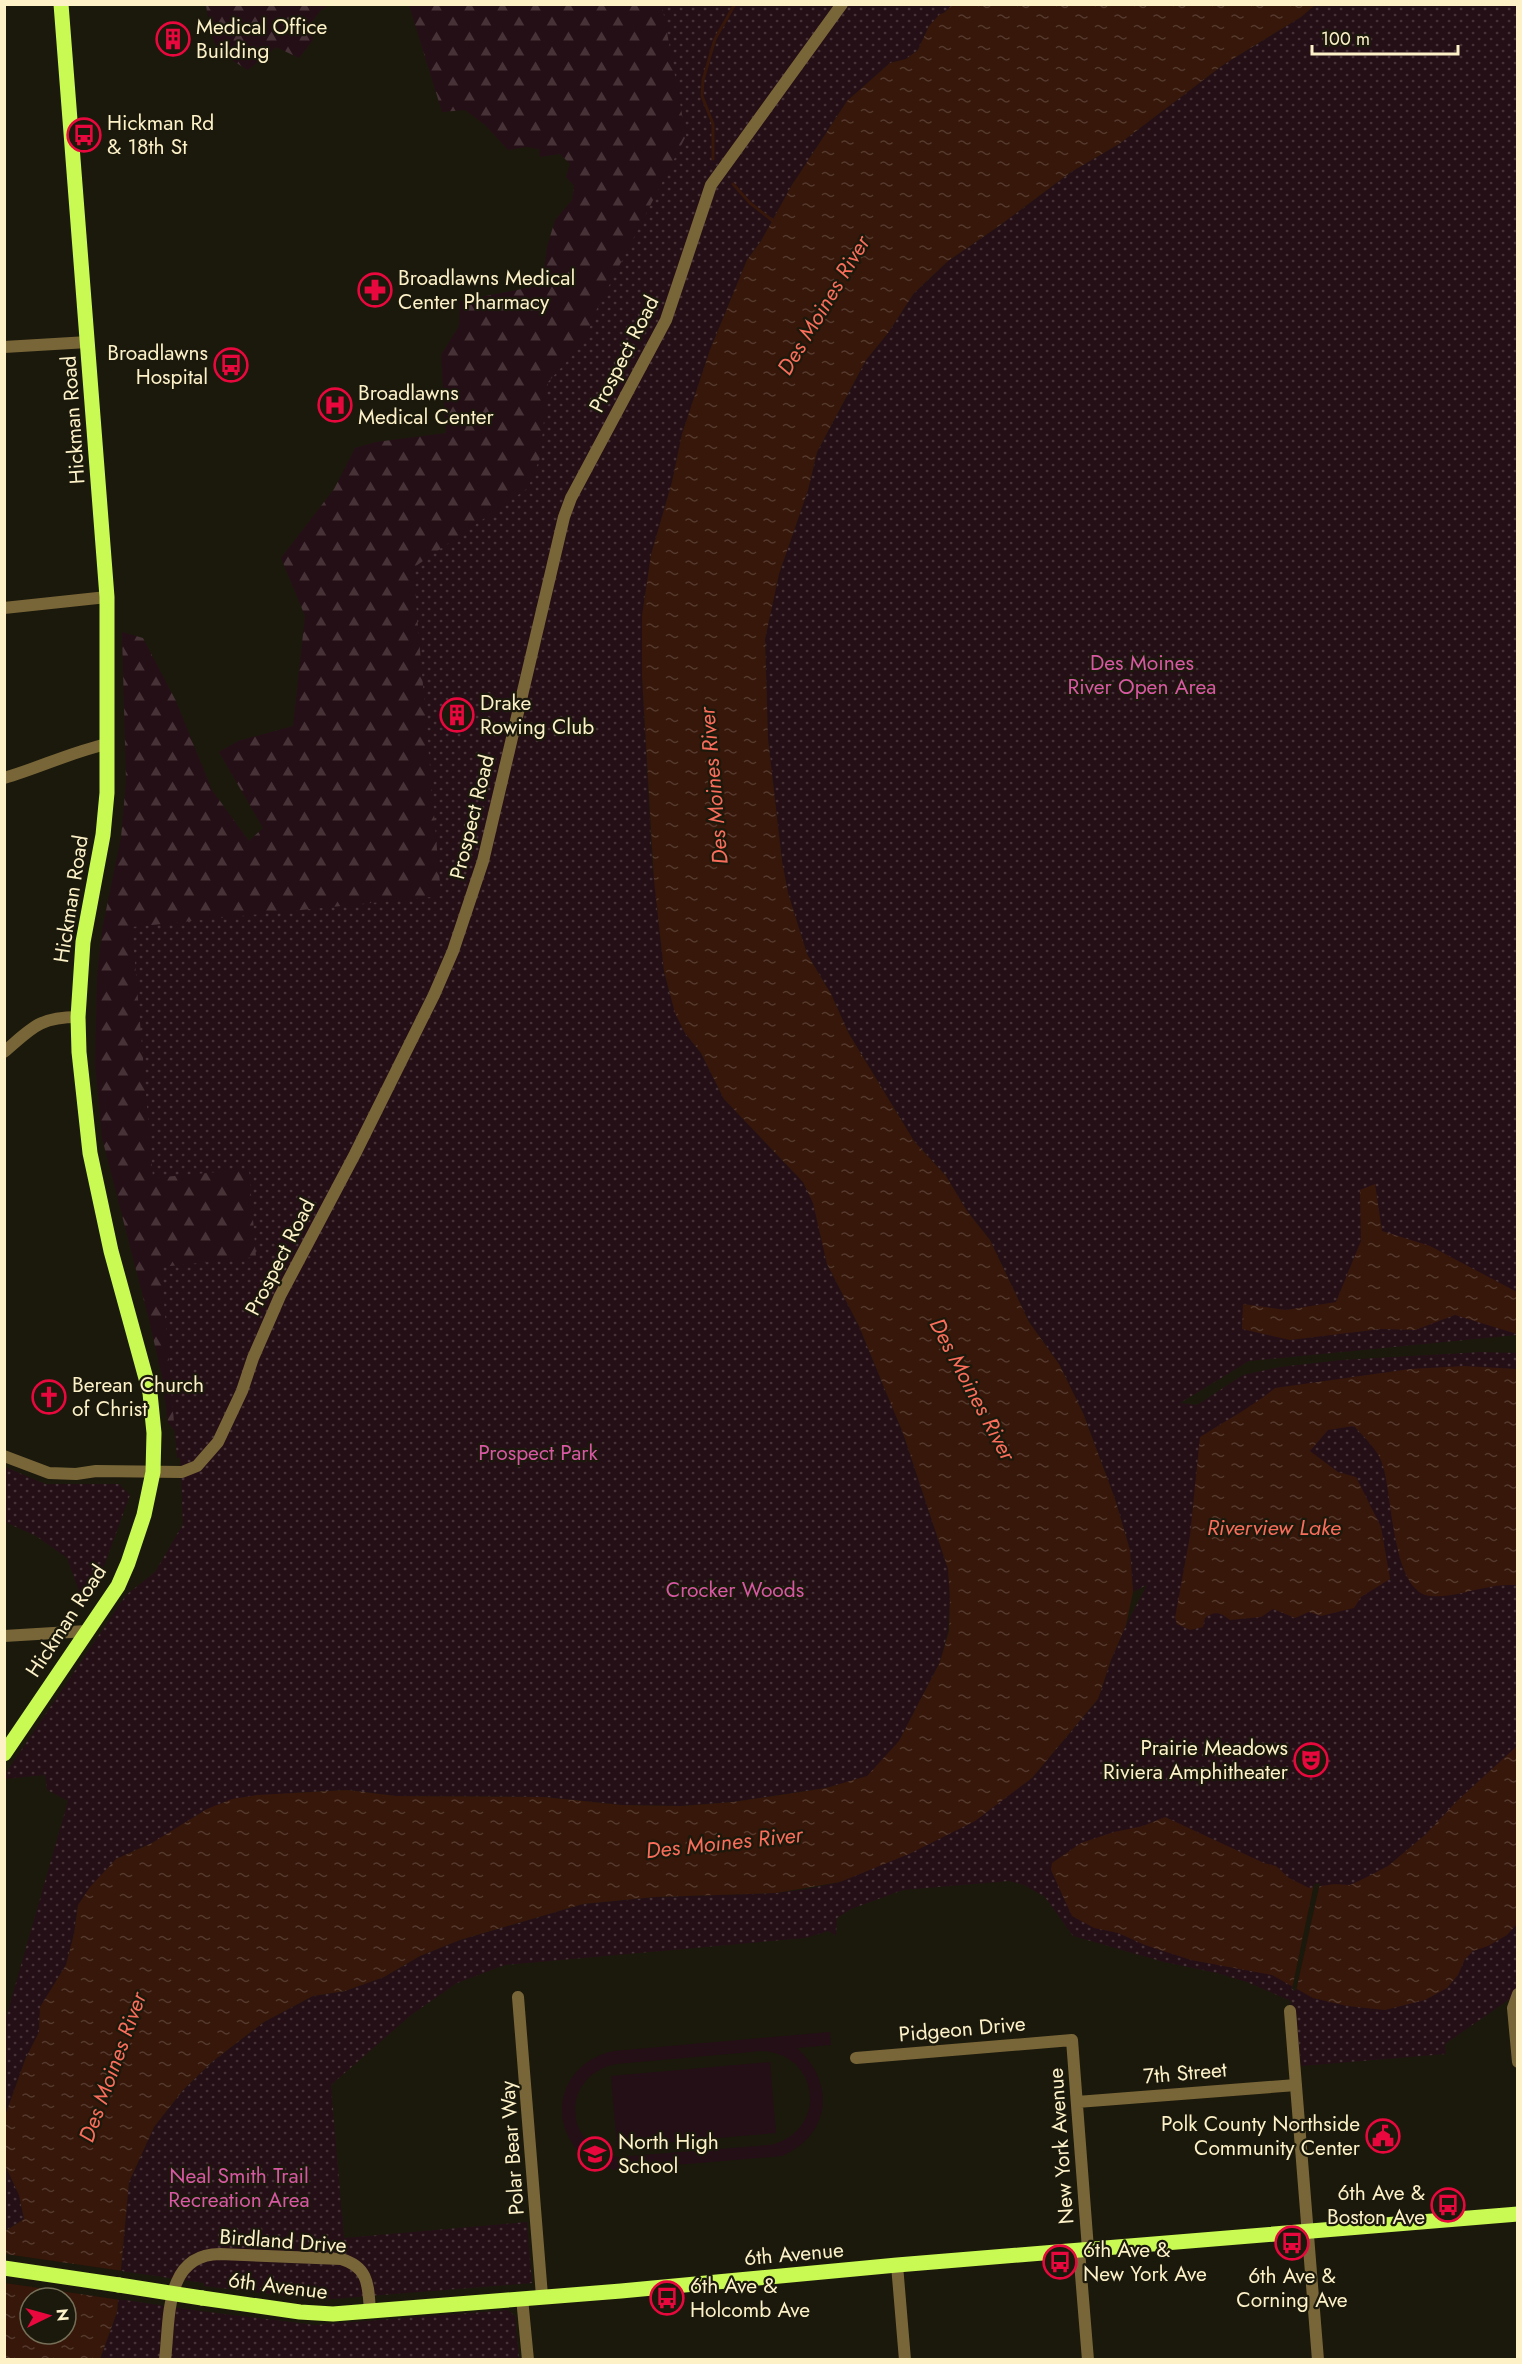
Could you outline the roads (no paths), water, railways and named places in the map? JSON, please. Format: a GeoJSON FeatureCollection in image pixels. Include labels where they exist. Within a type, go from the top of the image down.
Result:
{"type":"FeatureCollection","features":[{"type":"Feature","properties":{"kind":"main road","name":"Hickman Road"},"geometry":{"type":"LineString","coordinates":[[4,1754],[118,1586],[144,1515],[153,1472],[154,1433],[150,1393],[111,1251],[90,1153],[79,1052],[78,1017],[83,942],[103,836],[107,793],[107,597],[61,4]]}},
{"type":"Feature","properties":{"kind":"main road","name":"6th Avenue"},"geometry":{"type":"LineString","coordinates":[[4,2268],[314,2314],[621,2291],[897,2265],[1518,2214]]}},
{"type":"Feature","properties":{"kind":"street","name":"Prospect Road"},"geometry":{"type":"LineString","coordinates":[[4,1456],[49,1473],[182,1472],[197,1466],[211,1453],[218,1442],[242,1391],[253,1358],[280,1296],[355,1154],[434,995],[453,951],[483,861],[564,516],[571,498],[666,320],[711,185],[842,4]]}},
{"type":"Feature","properties":{"kind":"street"},"geometry":{"type":"LineString","coordinates":[[4,347],[88,342]]}},
{"type":"Feature","properties":{"kind":"street"},"geometry":{"type":"LineString","coordinates":[[4,608],[107,597]]}},
{"type":"Feature","properties":{"kind":"street"},"geometry":{"type":"LineString","coordinates":[[4,778],[38,768],[77,751],[107,744]]}},
{"type":"Feature","properties":{"kind":"street"},"geometry":{"type":"LineString","coordinates":[[4,1052],[38,1023],[60,1017],[78,1017]]}},
{"type":"Feature","properties":{"kind":"street"},"geometry":{"type":"LineString","coordinates":[[4,1636],[87,1630]]}},
{"type":"Feature","properties":{"kind":"street"},"geometry":{"type":"LineString","coordinates":[[1518,1994],[1513,2008],[1518,2062]]}},
{"type":"Feature","properties":{"kind":"street","name":"Polar Bear Way"},"geometry":{"type":"LineString","coordinates":[[518,1997],[542,2296]]}},
{"type":"Feature","properties":{"kind":"street"},"geometry":{"type":"LineString","coordinates":[[1290,2012],[1318,2360]]}},
{"type":"Feature","properties":{"kind":"street","name":"Pidgeon Drive"},"geometry":{"type":"LineString","coordinates":[[856,2058],[1072,2040]]}},
{"type":"Feature","properties":{"kind":"street","name":"New York Avenue"},"geometry":{"type":"LineString","coordinates":[[1072,2040],[1077,2102],[1088,2360]]}},
{"type":"Feature","properties":{"kind":"street","name":"7th Street"},"geometry":{"type":"LineString","coordinates":[[1077,2102],[1296,2085]]}},
{"type":"Feature","properties":{"kind":"street","name":"Birdland Drive"},"geometry":{"type":"LineString","coordinates":[[165,2360],[175,2284],[184,2267],[193,2260],[205,2256],[220,2254],[341,2259],[350,2262],[359,2267],[365,2275],[370,2311]]}},
{"type":"Feature","properties":{"kind":"street"},"geometry":{"type":"LineString","coordinates":[[897,2265],[905,2360]]}},
{"type":"Feature","properties":{"kind":"street"},"geometry":{"type":"LineString","coordinates":[[522,2298],[528,2360]]}},
{"type":"Feature","properties":{"kind":"water","name":"Des Moines River"},"geometry":{"type":"Polygon","coordinates":[[[953,4],[1315,5],[1301,17],[1223,65],[1119,144],[1071,172],[948,261],[914,293],[888,333],[866,360],[817,452],[808,490],[779,574],[765,639],[768,739],[782,861],[788,893],[807,954],[831,994],[849,1034],[914,1141],[946,1176],[967,1211],[990,1240],[1029,1322],[1059,1364],[1083,1413],[1115,1499],[1130,1550],[1133,1592],[1126,1625],[1098,1699],[1032,1778],[975,1821],[909,1854],[840,1882],[776,1893],[655,1897],[583,1904],[460,1940],[420,1956],[384,1977],[345,1991],[313,1996],[264,2022],[213,2061],[183,2090],[154,2127],[129,2182],[117,2312],[100,2359],[5,2359],[4,2232],[24,2219],[19,2195],[6,2167],[5,2116],[25,2060],[39,2032],[40,2007],[66,1965],[78,1905],[90,1887],[116,1859],[152,1843],[207,1809],[232,1799],[257,1795],[347,1790],[396,1796],[544,1797],[622,1805],[681,1806],[733,1802],[826,1788],[867,1776],[899,1741],[940,1662],[949,1631],[948,1569],[903,1433],[859,1326],[827,1264],[813,1203],[803,1182],[724,1099],[701,1053],[685,1033],[675,1013],[664,971],[654,880],[642,676],[642,616],[651,555],[672,482],[682,434],[710,350],[747,260],[761,241],[792,185],[847,101],[890,63],[906,59],[918,50],[929,26],[953,4]]]}},
{"type":"Feature","properties":{"kind":"water"},"geometry":{"type":"Polygon","coordinates":[[[1375,1184],[1382,1231],[1430,1246],[1517,1292],[1517,1334],[1455,1315],[1415,1330],[1381,1329],[1290,1340],[1242,1329],[1243,1304],[1286,1310],[1336,1302],[1361,1241],[1360,1190],[1375,1184]]]}},
{"type":"Feature","properties":{"kind":"water","name":"Riverview Lake"},"geometry":{"type":"Polygon","coordinates":[[[1464,1366],[1517,1369],[1517,1585],[1438,1596],[1430,1596],[1417,1590],[1408,1578],[1401,1560],[1382,1463],[1374,1448],[1354,1426],[1328,1430],[1310,1451],[1338,1472],[1356,1477],[1381,1527],[1390,1579],[1361,1597],[1354,1608],[1321,1616],[1309,1612],[1295,1618],[1273,1609],[1261,1617],[1230,1620],[1215,1613],[1205,1618],[1203,1627],[1190,1630],[1177,1624],[1175,1618],[1190,1536],[1200,1437],[1248,1408],[1275,1388],[1410,1369],[1464,1366]]]}},
{"type":"Feature","properties":{"kind":"water"},"geometry":{"type":"Polygon","coordinates":[[[1517,1746],[1517,1924],[1507,1935],[1488,1946],[1473,1951],[1465,1959],[1458,1975],[1447,1988],[1425,2000],[1385,2010],[1347,2006],[1313,1998],[1272,1975],[1191,1960],[1145,1945],[1118,1933],[1094,1928],[1072,1916],[1051,1870],[1052,1863],[1081,1843],[1114,1832],[1143,1826],[1165,1817],[1264,1863],[1276,1866],[1289,1878],[1309,1888],[1334,1884],[1350,1885],[1388,1866],[1425,1835],[1457,1801],[1517,1746]]]}},
{"type":"Feature","properties":{"kind":"waterway"},"geometry":{"type":"LineString","coordinates":[[713,159],[713,124],[702,96],[703,80],[715,39],[735,4]]}},
{"type":"Feature","properties":{"kind":"waterway"},"geometry":{"type":"LineString","coordinates":[[733,184],[750,203],[773,221]]}},
{"type":"Feature","properties":{"kind":"place","name":"Medical Office Building"},"geometry":{"type":"Point","coordinates":[173,39]}},
{"type":"Feature","properties":{"kind":"place","name":"Hickman Rd & 18th St"},"geometry":{"type":"Point","coordinates":[84,135]}},
{"type":"Feature","properties":{"kind":"place","name":"Broadlawns Medical Center Pharmacy"},"geometry":{"type":"Point","coordinates":[375,290]}},
{"type":"Feature","properties":{"kind":"place","name":"Broadlawns Hospital"},"geometry":{"type":"Point","coordinates":[231,365]}},
{"type":"Feature","properties":{"kind":"place","name":"Broadlawns Medical Center"},"geometry":{"type":"Point","coordinates":[335,405]}},
{"type":"Feature","properties":{"kind":"place","name":"Drake Rowing Club"},"geometry":{"type":"Point","coordinates":[457,715]}},
{"type":"Feature","properties":{"kind":"place","name":"Berean Church of Christ"},"geometry":{"type":"Point","coordinates":[49,1397]}},
{"type":"Feature","properties":{"kind":"place","name":"Prairie Meadows Riviera Amphitheater"},"geometry":{"type":"Point","coordinates":[1311,1760]}},
{"type":"Feature","properties":{"kind":"place","name":"Polk County Northside Community Center"},"geometry":{"type":"Point","coordinates":[1383,2136]}},
{"type":"Feature","properties":{"kind":"place","name":"North High School"},"geometry":{"type":"Point","coordinates":[595,2154]}},
{"type":"Feature","properties":{"kind":"place","name":"6th Ave & Boston Ave"},"geometry":{"type":"Point","coordinates":[1448,2205]}},
{"type":"Feature","properties":{"kind":"place","name":"6th Ave & Corning Ave"},"geometry":{"type":"Point","coordinates":[1292,2243]}},
{"type":"Feature","properties":{"kind":"place","name":"6th Ave & New York Ave"},"geometry":{"type":"Point","coordinates":[1060,2262]}},
{"type":"Feature","properties":{"kind":"place","name":"6th Ave & Holcomb Ave"},"geometry":{"type":"Point","coordinates":[667,2298]}},
{"type":"Feature","properties":{"kind":"park label","name":"Des Moines River Open Area"},"geometry":{"type":"Point","coordinates":[1142,675]}},
{"type":"Feature","properties":{"kind":"park label","name":"Prospect Park"},"geometry":{"type":"Point","coordinates":[538,1453]}},
{"type":"Feature","properties":{"kind":"park label","name":"Crocker Woods"},"geometry":{"type":"Point","coordinates":[735,1590]}},
{"type":"Feature","properties":{"kind":"park label","name":"Neal Smith Trail Recreation Area"},"geometry":{"type":"Point","coordinates":[239,2188]}}]}
